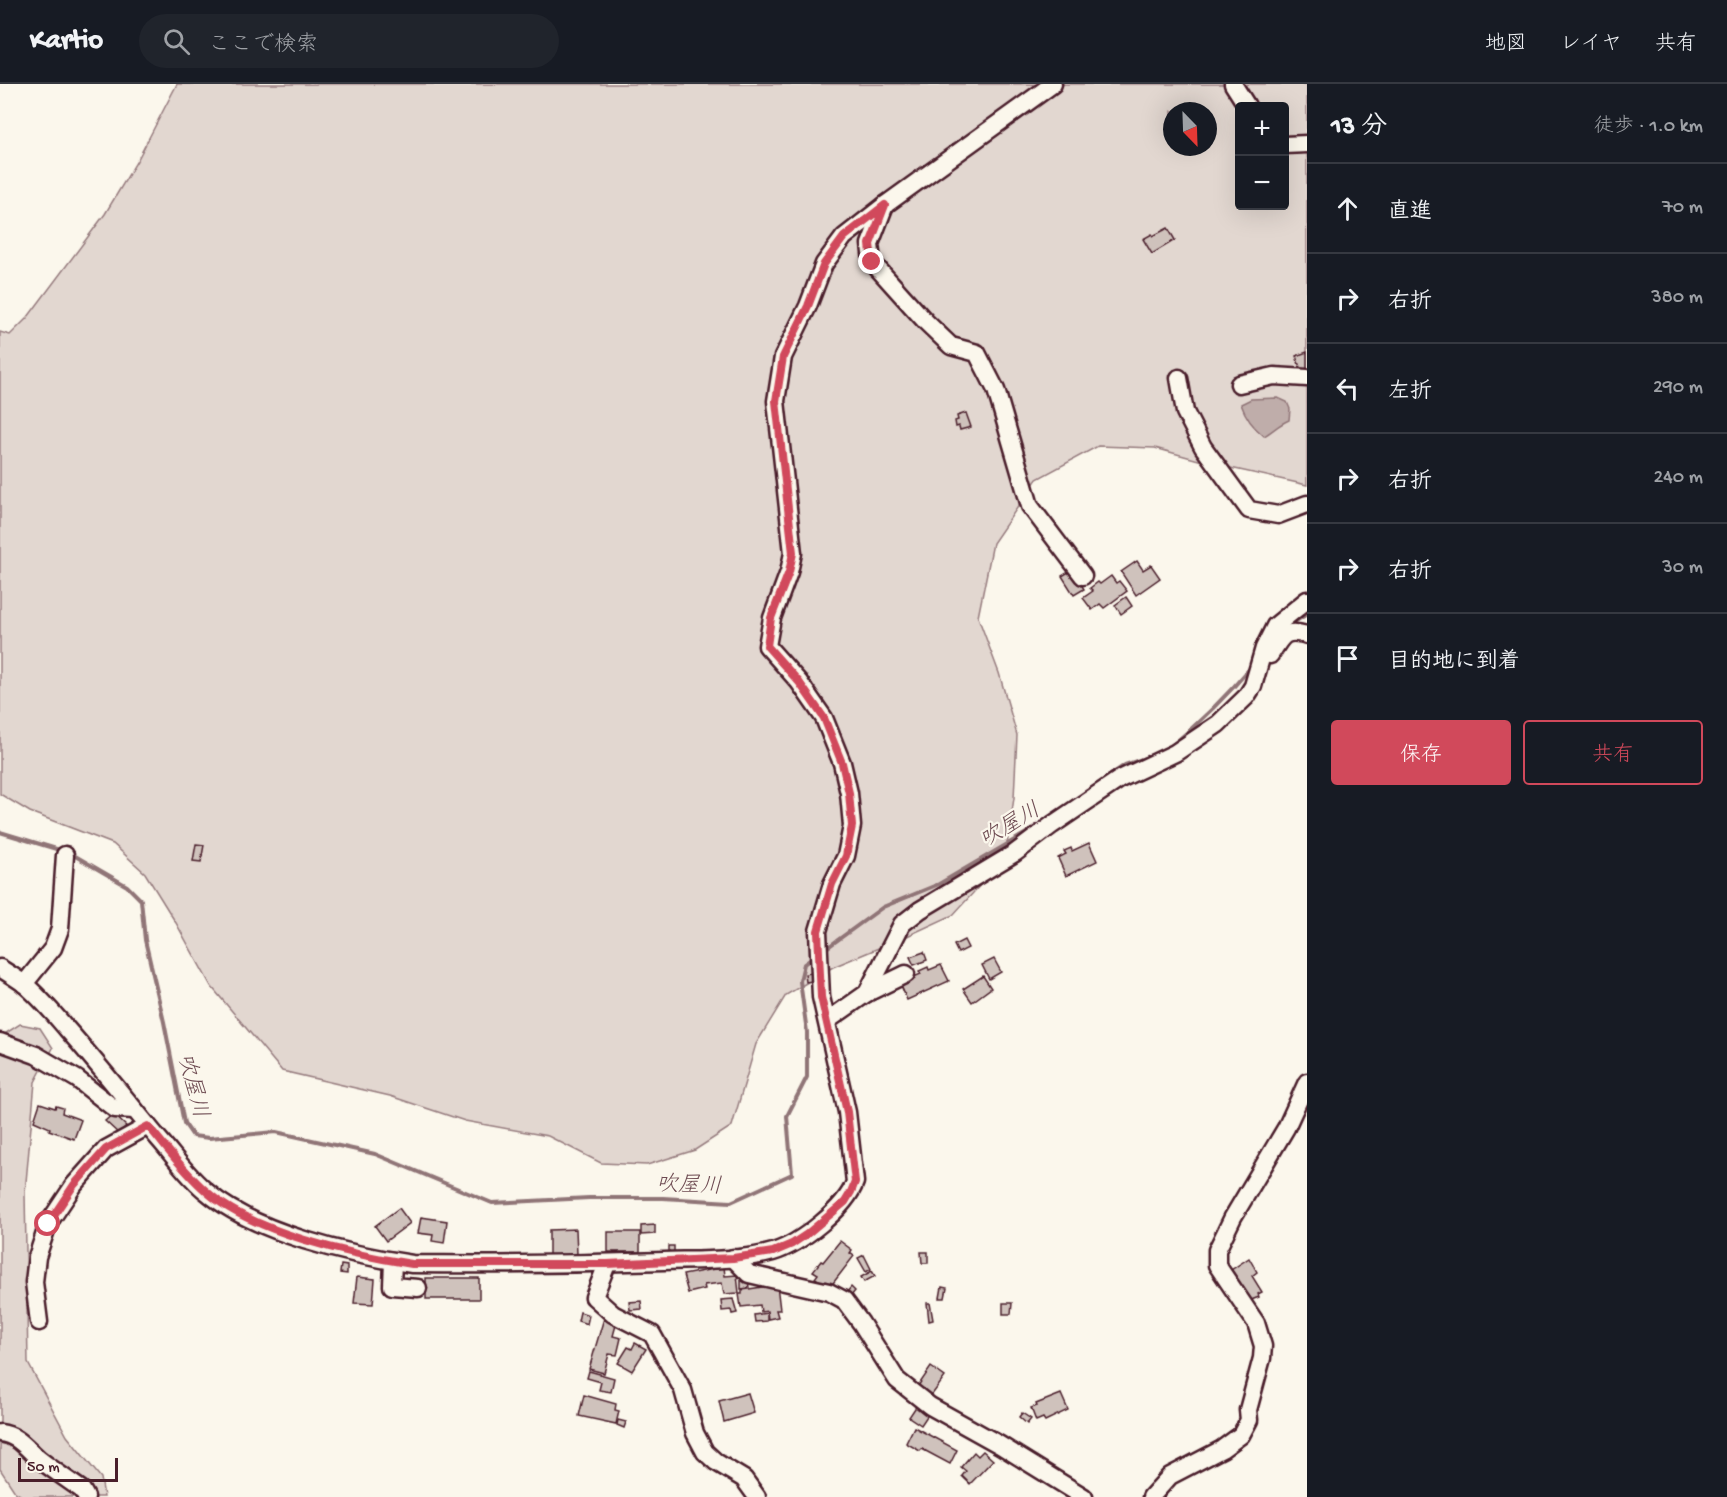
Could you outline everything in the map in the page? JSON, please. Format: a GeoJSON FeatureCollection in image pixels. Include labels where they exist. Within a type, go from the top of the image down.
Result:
{"type":"FeatureCollection","features":[{"type":"Feature","properties":{"kind":"street"},"geometry":{"type":"LineString","coordinates":[[0,968],[24,984],[99,1065],[183,1168],[207,1192],[231,1208],[311,1243],[412,1264],[607,1264],[733,1258],[773,1252],[792,1244],[845,1202],[855,1182],[847,1112],[821,997],[818,931],[832,884],[846,856],[852,826],[849,793],[842,763],[824,718],[799,682],[767,646],[771,618],[789,572],[793,553],[776,401],[783,357],[808,306],[824,264],[844,237],[1053,84]]}},
{"type":"Feature","properties":{"kind":"street"},"geometry":{"type":"LineString","coordinates":[[1233,84],[1244,102]]}},
{"type":"Feature","properties":{"kind":"street"},"geometry":{"type":"LineString","coordinates":[[1289,145],[1307,144]]}},
{"type":"Feature","properties":{"kind":"street"},"geometry":{"type":"LineString","coordinates":[[885,205],[870,244],[872,262],[951,346],[977,353],[996,390],[1030,506],[1083,576]]}},
{"type":"Feature","properties":{"kind":"street"},"geometry":{"type":"LineString","coordinates":[[1239,384],[1274,376],[1307,378]]}},
{"type":"Feature","properties":{"kind":"street"},"geometry":{"type":"LineString","coordinates":[[1179,378],[1185,412],[1203,447],[1249,510],[1278,515],[1307,504]]}},
{"type":"Feature","properties":{"kind":"street"},"geometry":{"type":"LineString","coordinates":[[867,993],[902,924],[920,910],[1015,853],[1120,778],[1175,753],[1218,724],[1246,697],[1253,686],[1261,655],[1275,626],[1307,600]]}},
{"type":"Feature","properties":{"kind":"street"},"geometry":{"type":"LineString","coordinates":[[1270,655],[1287,633],[1296,632],[1307,635]]}},
{"type":"Feature","properties":{"kind":"street"},"geometry":{"type":"LineString","coordinates":[[24,984],[52,948],[60,930],[65,855]]}},
{"type":"Feature","properties":{"kind":"street"},"geometry":{"type":"LineString","coordinates":[[828,1021],[867,993],[906,974]]}},
{"type":"Feature","properties":{"kind":"street"},"geometry":{"type":"LineString","coordinates":[[0,1042],[36,1055],[77,1079],[115,1109],[135,1110]]}},
{"type":"Feature","properties":{"kind":"street"},"geometry":{"type":"LineString","coordinates":[[1151,1497],[1170,1476],[1222,1449],[1241,1436],[1249,1420],[1248,1410],[1263,1346],[1256,1323],[1217,1265],[1217,1250],[1233,1217],[1286,1128],[1307,1082]]}},
{"type":"Feature","properties":{"kind":"street"},"geometry":{"type":"LineString","coordinates":[[39,1322],[35,1273],[37,1257],[48,1224],[74,1185],[106,1149],[148,1126]]}},
{"type":"Feature","properties":{"kind":"street"},"geometry":{"type":"LineString","coordinates":[[733,1258],[748,1274],[829,1293],[844,1300],[897,1380],[930,1406],[1000,1445],[1084,1497]]}},
{"type":"Feature","properties":{"kind":"street"},"geometry":{"type":"LineString","coordinates":[[393,1261],[393,1286],[418,1288]]}},
{"type":"Feature","properties":{"kind":"street"},"geometry":{"type":"LineString","coordinates":[[607,1264],[594,1297],[613,1314],[652,1334],[683,1390],[695,1433],[705,1452],[716,1462],[744,1479],[757,1497]]}},
{"type":"Feature","properties":{"kind":"street"},"geometry":{"type":"LineString","coordinates":[[0,1433],[9,1434],[20,1441],[40,1460],[82,1490],[86,1497]]}},
{"type":"Feature","properties":{"kind":"shaded area"},"geometry":{"type":"Polygon","coordinates":[[[177,84],[1307,84],[1307,485],[1217,465],[1155,448],[1098,446],[1037,479],[993,543],[978,617],[999,673],[1017,735],[1014,798],[1005,858],[953,915],[833,967],[786,995],[756,1044],[732,1126],[695,1150],[647,1165],[601,1163],[548,1136],[465,1121],[390,1096],[282,1071],[211,986],[145,873],[113,844],[30,812],[0,794],[0,332],[10,335],[28,317],[105,214],[138,159],[177,84]]]}},
{"type":"Feature","properties":{"kind":"shaded area"},"geometry":{"type":"Polygon","coordinates":[[[1278,398],[1287,402],[1290,409],[1289,420],[1264,436],[1250,421],[1241,404],[1251,399],[1278,398]]]}},
{"type":"Feature","properties":{"kind":"shaded area"},"geometry":{"type":"Polygon","coordinates":[[[20,1024],[40,1028],[53,1048],[35,1082],[25,1193],[28,1363],[67,1436],[101,1478],[104,1497],[23,1497],[15,1492],[0,1469],[0,1037],[20,1024]]]}},
{"type":"Feature","properties":{"kind":"building"},"geometry":{"type":"Polygon","coordinates":[[[1168,228],[1175,240],[1152,254],[1143,239],[1168,228]]]}},
{"type":"Feature","properties":{"kind":"building"},"geometry":{"type":"Polygon","coordinates":[[[1307,352],[1307,371],[1302,373],[1296,356],[1307,352]]]}},
{"type":"Feature","properties":{"kind":"building"},"geometry":{"type":"Polygon","coordinates":[[[966,413],[971,427],[960,430],[959,426],[956,427],[955,421],[958,420],[957,416],[966,413]]]}},
{"type":"Feature","properties":{"kind":"building"},"geometry":{"type":"Polygon","coordinates":[[[1137,561],[1143,570],[1151,565],[1160,578],[1136,595],[1121,572],[1137,561]]]}},
{"type":"Feature","properties":{"kind":"building"},"geometry":{"type":"Polygon","coordinates":[[[1072,570],[1084,589],[1074,595],[1062,576],[1072,570]]]}},
{"type":"Feature","properties":{"kind":"building"},"geometry":{"type":"Polygon","coordinates":[[[1111,576],[1116,583],[1119,581],[1127,591],[1104,608],[1100,604],[1092,610],[1083,598],[1093,591],[1090,588],[1111,576]]]}},
{"type":"Feature","properties":{"kind":"building"},"geometry":{"type":"Polygon","coordinates":[[[1126,597],[1132,606],[1121,614],[1115,605],[1126,597]]]}},
{"type":"Feature","properties":{"kind":"building"},"geometry":{"type":"Polygon","coordinates":[[[1089,843],[1097,861],[1066,876],[1058,858],[1066,854],[1064,851],[1071,848],[1072,851],[1089,843]]]}},
{"type":"Feature","properties":{"kind":"building"},"geometry":{"type":"Polygon","coordinates":[[[196,844],[204,845],[201,862],[193,861],[196,844]]]}},
{"type":"Feature","properties":{"kind":"building"},"geometry":{"type":"Polygon","coordinates":[[[964,940],[968,948],[958,953],[954,945],[964,940]]]}},
{"type":"Feature","properties":{"kind":"building"},"geometry":{"type":"Polygon","coordinates":[[[924,952],[927,960],[914,965],[910,957],[924,952]]]}},
{"type":"Feature","properties":{"kind":"building"},"geometry":{"type":"Polygon","coordinates":[[[994,959],[1001,972],[989,979],[982,965],[994,959]]]}},
{"type":"Feature","properties":{"kind":"building"},"geometry":{"type":"Polygon","coordinates":[[[941,965],[949,981],[907,1000],[900,983],[921,974],[919,971],[928,967],[929,970],[941,965]]]}},
{"type":"Feature","properties":{"kind":"building"},"geometry":{"type":"Polygon","coordinates":[[[811,973],[812,981],[806,982],[805,974],[811,973]]]}},
{"type":"Feature","properties":{"kind":"building"},"geometry":{"type":"Polygon","coordinates":[[[983,976],[991,988],[972,1002],[963,989],[983,976]]]}},
{"type":"Feature","properties":{"kind":"building"},"geometry":{"type":"Polygon","coordinates":[[[40,1103],[63,1108],[62,1113],[81,1120],[74,1139],[49,1130],[50,1128],[34,1121],[40,1103]]]}},
{"type":"Feature","properties":{"kind":"building"},"geometry":{"type":"Polygon","coordinates":[[[113,1114],[126,1126],[119,1134],[105,1121],[113,1114]]]}},
{"type":"Feature","properties":{"kind":"building"},"geometry":{"type":"Polygon","coordinates":[[[399,1208],[410,1223],[386,1241],[375,1226],[399,1208]]]}},
{"type":"Feature","properties":{"kind":"building"},"geometry":{"type":"Polygon","coordinates":[[[421,1217],[447,1221],[444,1243],[432,1241],[433,1235],[418,1233],[421,1217]]]}},
{"type":"Feature","properties":{"kind":"building"},"geometry":{"type":"Polygon","coordinates":[[[655,1225],[655,1234],[641,1235],[641,1226],[655,1225]]]}},
{"type":"Feature","properties":{"kind":"building"},"geometry":{"type":"Polygon","coordinates":[[[576,1229],[577,1254],[549,1255],[549,1230],[576,1229]]]}},
{"type":"Feature","properties":{"kind":"building"},"geometry":{"type":"Polygon","coordinates":[[[608,1232],[640,1232],[640,1252],[608,1252],[608,1232]]]}},
{"type":"Feature","properties":{"kind":"building"},"geometry":{"type":"Polygon","coordinates":[[[840,1241],[852,1250],[850,1253],[854,1256],[830,1287],[815,1278],[818,1274],[813,1271],[840,1241]]]}},
{"type":"Feature","properties":{"kind":"building"},"geometry":{"type":"Polygon","coordinates":[[[669,1246],[674,1246],[674,1254],[669,1254],[669,1246]]]}},
{"type":"Feature","properties":{"kind":"building"},"geometry":{"type":"Polygon","coordinates":[[[921,1252],[928,1252],[928,1263],[922,1263],[921,1252]]]}},
{"type":"Feature","properties":{"kind":"building"},"geometry":{"type":"Polygon","coordinates":[[[864,1255],[871,1269],[866,1272],[858,1258],[864,1255]]]}},
{"type":"Feature","properties":{"kind":"building"},"geometry":{"type":"Polygon","coordinates":[[[1249,1258],[1257,1272],[1252,1276],[1262,1292],[1258,1294],[1259,1297],[1246,1302],[1228,1272],[1249,1258]]]}},
{"type":"Feature","properties":{"kind":"building"},"geometry":{"type":"Polygon","coordinates":[[[341,1265],[347,1266],[347,1274],[340,1273],[341,1265]]]}},
{"type":"Feature","properties":{"kind":"building"},"geometry":{"type":"Polygon","coordinates":[[[724,1267],[725,1276],[737,1275],[739,1293],[724,1294],[722,1283],[704,1285],[705,1289],[688,1293],[683,1275],[724,1267]]]}},
{"type":"Feature","properties":{"kind":"building"},"geometry":{"type":"Polygon","coordinates":[[[872,1271],[875,1276],[864,1282],[861,1277],[872,1271]]]}},
{"type":"Feature","properties":{"kind":"building"},"geometry":{"type":"Polygon","coordinates":[[[357,1277],[375,1279],[373,1304],[354,1303],[357,1277]]]}},
{"type":"Feature","properties":{"kind":"building"},"geometry":{"type":"Polygon","coordinates":[[[426,1278],[479,1278],[479,1299],[426,1299],[426,1278]]]}},
{"type":"Feature","properties":{"kind":"building"},"geometry":{"type":"Polygon","coordinates":[[[748,1278],[749,1288],[741,1289],[741,1279],[748,1278]]]}},
{"type":"Feature","properties":{"kind":"building"},"geometry":{"type":"Polygon","coordinates":[[[777,1285],[780,1310],[776,1310],[778,1317],[768,1319],[767,1311],[761,1312],[760,1305],[741,1307],[739,1294],[742,1294],[742,1290],[777,1285]]]}},
{"type":"Feature","properties":{"kind":"building"},"geometry":{"type":"Polygon","coordinates":[[[851,1287],[855,1291],[851,1296],[847,1292],[851,1287]]]}},
{"type":"Feature","properties":{"kind":"building"},"geometry":{"type":"Polygon","coordinates":[[[942,1287],[947,1288],[945,1298],[940,1298],[942,1287]]]}},
{"type":"Feature","properties":{"kind":"building"},"geometry":{"type":"Polygon","coordinates":[[[733,1299],[737,1313],[732,1314],[731,1310],[722,1311],[721,1300],[733,1299]]]}},
{"type":"Feature","properties":{"kind":"building"},"geometry":{"type":"Polygon","coordinates":[[[641,1301],[642,1309],[630,1310],[629,1302],[641,1301]]]}},
{"type":"Feature","properties":{"kind":"building"},"geometry":{"type":"Polygon","coordinates":[[[927,1303],[930,1303],[933,1320],[929,1321],[927,1303]]]}},
{"type":"Feature","properties":{"kind":"building"},"geometry":{"type":"Polygon","coordinates":[[[1003,1303],[1012,1303],[1011,1314],[1003,1314],[1003,1303]]]}},
{"type":"Feature","properties":{"kind":"building"},"geometry":{"type":"Polygon","coordinates":[[[580,1312],[589,1315],[587,1324],[578,1321],[580,1312]]]}},
{"type":"Feature","properties":{"kind":"building"},"geometry":{"type":"Polygon","coordinates":[[[767,1313],[767,1321],[755,1322],[754,1315],[767,1313]]]}},
{"type":"Feature","properties":{"kind":"building"},"geometry":{"type":"Polygon","coordinates":[[[604,1318],[611,1319],[611,1324],[616,1325],[613,1336],[621,1338],[617,1355],[609,1354],[604,1373],[589,1369],[604,1318]]]}},
{"type":"Feature","properties":{"kind":"building"},"geometry":{"type":"Polygon","coordinates":[[[635,1343],[646,1349],[632,1371],[618,1363],[628,1347],[632,1349],[635,1343]]]}},
{"type":"Feature","properties":{"kind":"building"},"geometry":{"type":"Polygon","coordinates":[[[931,1367],[945,1377],[931,1396],[918,1386],[931,1367]]]}},
{"type":"Feature","properties":{"kind":"building"},"geometry":{"type":"Polygon","coordinates":[[[589,1371],[614,1378],[611,1392],[599,1390],[601,1382],[587,1378],[589,1371]]]}},
{"type":"Feature","properties":{"kind":"building"},"geometry":{"type":"Polygon","coordinates":[[[748,1393],[754,1413],[724,1422],[719,1401],[748,1393]]]}},
{"type":"Feature","properties":{"kind":"building"},"geometry":{"type":"Polygon","coordinates":[[[1061,1394],[1068,1410],[1045,1421],[1043,1418],[1036,1421],[1031,1408],[1061,1394]]]}},
{"type":"Feature","properties":{"kind":"building"},"geometry":{"type":"Polygon","coordinates":[[[584,1395],[616,1404],[615,1410],[619,1411],[616,1424],[579,1416],[584,1395]]]}},
{"type":"Feature","properties":{"kind":"building"},"geometry":{"type":"Polygon","coordinates":[[[919,1402],[931,1410],[921,1425],[909,1417],[919,1402]]]}},
{"type":"Feature","properties":{"kind":"building"},"geometry":{"type":"Polygon","coordinates":[[[1022,1413],[1031,1419],[1027,1424],[1019,1417],[1022,1413]]]}},
{"type":"Feature","properties":{"kind":"building"},"geometry":{"type":"Polygon","coordinates":[[[618,1420],[626,1422],[624,1428],[617,1425],[618,1420]]]}},
{"type":"Feature","properties":{"kind":"building"},"geometry":{"type":"Polygon","coordinates":[[[914,1427],[957,1450],[950,1464],[906,1443],[914,1427]]]}},
{"type":"Feature","properties":{"kind":"building"},"geometry":{"type":"Polygon","coordinates":[[[983,1451],[993,1460],[970,1484],[962,1476],[966,1471],[961,1467],[974,1452],[978,1456],[983,1451]]]}},
{"type":"Feature","properties":{"kind":"waterway","name":"吹屋川"},"geometry":{"type":"LineString","coordinates":[[1288,626],[1307,614]]}},
{"type":"Feature","properties":{"kind":"waterway","name":"吹屋川"},"geometry":{"type":"LineString","coordinates":[[1169,748],[1212,709],[1251,667]]}},
{"type":"Feature","properties":{"kind":"waterway","name":"吹屋川"},"geometry":{"type":"LineString","coordinates":[[1105,779],[1125,765],[1151,756]]}},
{"type":"Feature","properties":{"kind":"waterway","name":"吹屋川"},"geometry":{"type":"LineString","coordinates":[[824,950],[883,907],[939,884],[1035,828]]}},
{"type":"Feature","properties":{"kind":"waterway","name":"吹屋川"},"geometry":{"type":"LineString","coordinates":[[0,832],[63,851]]}},
{"type":"Feature","properties":{"kind":"waterway","name":"吹屋川"},"geometry":{"type":"LineString","coordinates":[[70,853],[127,886],[141,900],[145,940],[184,1123],[193,1136],[209,1138],[276,1132],[375,1154],[492,1203],[589,1198],[663,1198],[731,1202],[792,1174],[787,1116],[807,1077],[807,1032],[800,981],[804,964],[815,956]]}},
{"type":"Feature","properties":{"kind":"route"},"geometry":{"type":"LineString","coordinates":[[48,1224],[74,1185],[106,1149],[148,1126],[183,1168],[207,1192],[231,1208],[311,1243],[412,1264],[607,1264],[733,1258],[773,1252],[792,1244],[845,1202],[855,1182],[847,1112],[821,997],[818,931],[832,884],[846,856],[852,826],[849,793],[842,763],[824,718],[799,682],[767,646],[771,618],[789,572],[793,553],[789,505],[779,446],[776,401],[783,357],[808,306],[824,264],[844,237],[885,205],[870,244],[872,262]]}}]}
